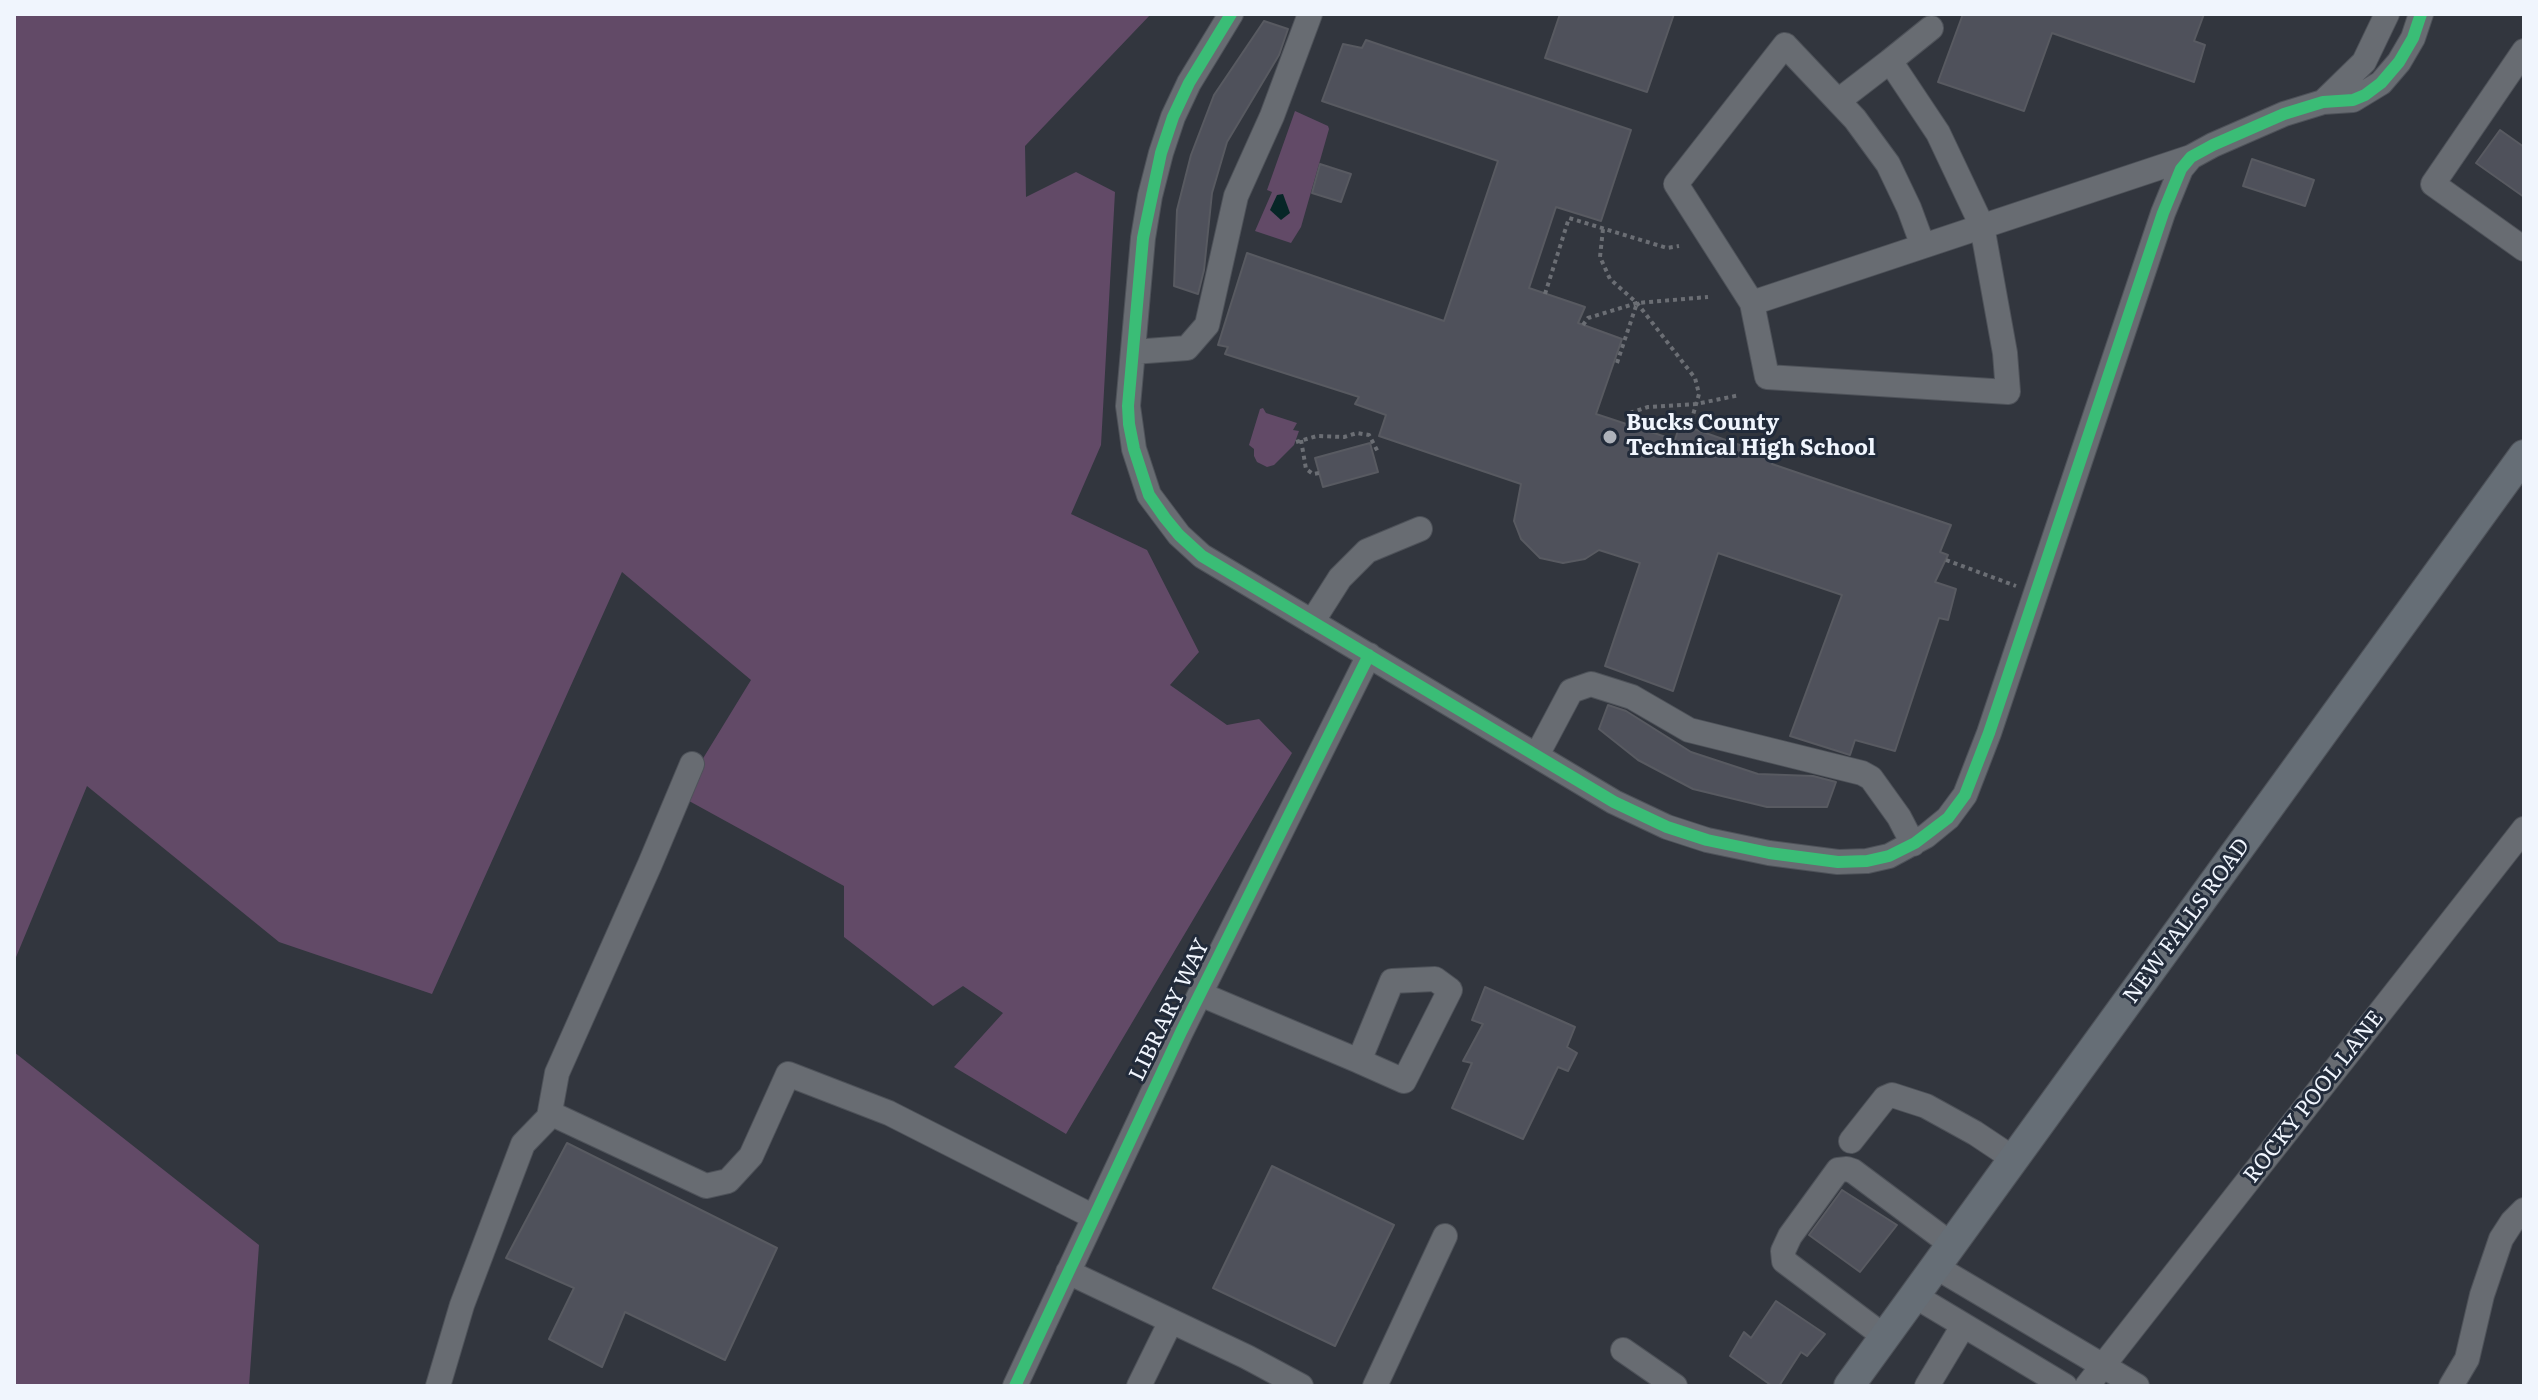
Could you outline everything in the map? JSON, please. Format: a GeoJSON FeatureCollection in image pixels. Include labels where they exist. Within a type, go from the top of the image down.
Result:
{"type":"FeatureCollection","features":[{"type":"Feature","properties":{"kind":"main road","name":"NEW FALLS ROAD"},"geometry":{"type":"LineString","coordinates":[[1849,1386],[2524,455]]}},
{"type":"Feature","properties":{"kind":"street"},"geometry":{"type":"LineString","coordinates":[[1231,14],[1189,83],[1173,117],[1161,153],[1143,238],[1128,406],[1134,449],[1149,495],[1179,535],[1202,556],[1614,802],[1667,827],[1707,840],[1769,853],[1838,862],[1889,856],[1913,844],[1948,818],[1965,795],[1974,777],[2163,213],[2181,169],[2191,157]]}},
{"type":"Feature","properties":{"kind":"street"},"geometry":{"type":"LineString","coordinates":[[1133,352],[1187,348],[1207,325],[1236,196],[1272,116],[1310,14]]}},
{"type":"Feature","properties":{"kind":"street"},"geometry":{"type":"LineString","coordinates":[[2323,102],[2364,62],[2387,14]]}},
{"type":"Feature","properties":{"kind":"street"},"geometry":{"type":"LineString","coordinates":[[1752,303],[2191,157],[2284,114],[2323,102],[2353,100],[2381,83],[2399,62],[2413,38],[2421,14]]}},
{"type":"Feature","properties":{"kind":"street"},"geometry":{"type":"LineString","coordinates":[[1838,101],[1931,28]]}},
{"type":"Feature","properties":{"kind":"street"},"geometry":{"type":"LineString","coordinates":[[1890,61],[1938,133],[1982,226],[2005,353],[2008,392],[1767,377],[1752,303],[1676,184],[1785,45],[1855,119],[1888,164],[1923,246]]}},
{"type":"Feature","properties":{"kind":"street"},"geometry":{"type":"LineString","coordinates":[[2524,51],[2517,77],[2433,184],[2524,249]]}},
{"type":"Feature","properties":{"kind":"street"},"geometry":{"type":"LineString","coordinates":[[1312,622],[1340,578],[1367,551],[1420,529]]}},
{"type":"Feature","properties":{"kind":"street","name":"LIBRARY WAY"},"geometry":{"type":"LineString","coordinates":[[1015,1386],[1200,994],[1369,655]]}},
{"type":"Feature","properties":{"kind":"street"},"geometry":{"type":"LineString","coordinates":[[1537,755],[1571,691],[1591,684],[1632,697],[1689,730],[1862,773],[1871,778],[1899,817],[1913,844]]}},
{"type":"Feature","properties":{"kind":"street"},"geometry":{"type":"LineString","coordinates":[[549,1117],[557,1073],[692,764]]}},
{"type":"Feature","properties":{"kind":"street","name":"ROCKY POOL LANE"},"geometry":{"type":"LineString","coordinates":[[2087,1386],[2524,829]]}},
{"type":"Feature","properties":{"kind":"street"},"geometry":{"type":"LineString","coordinates":[[1200,994],[1359,1061]]}},
{"type":"Feature","properties":{"kind":"street"},"geometry":{"type":"LineString","coordinates":[[438,1386],[462,1305],[523,1144],[552,1114],[706,1186],[728,1181],[751,1156],[788,1074],[889,1113],[1094,1217]]}},
{"type":"Feature","properties":{"kind":"street"},"geometry":{"type":"LineString","coordinates":[[1851,1141],[1885,1098],[1892,1095],[1938,1113],[2014,1159]]}},
{"type":"Feature","properties":{"kind":"street"},"geometry":{"type":"LineString","coordinates":[[1885,1337],[1784,1261],[1783,1251],[1790,1236],[1838,1170],[1853,1171],[1944,1256],[2137,1386]]}},
{"type":"Feature","properties":{"kind":"street"},"geometry":{"type":"LineString","coordinates":[[2451,1386],[2467,1359],[2482,1295],[2501,1239],[2524,1210]]}},
{"type":"Feature","properties":{"kind":"street"},"geometry":{"type":"LineString","coordinates":[[1375,1386],[1445,1236]]}},
{"type":"Feature","properties":{"kind":"street"},"geometry":{"type":"LineString","coordinates":[[1068,1272],[1301,1386]]}},
{"type":"Feature","properties":{"kind":"street"},"geometry":{"type":"LineString","coordinates":[[1915,1296],[2065,1386]]}},
{"type":"Feature","properties":{"kind":"street"},"geometry":{"type":"LineString","coordinates":[[1139,1386],[1171,1321]]}},
{"type":"Feature","properties":{"kind":"street"},"geometry":{"type":"LineString","coordinates":[[1927,1386],[1963,1326]]}},
{"type":"Feature","properties":{"kind":"street"},"geometry":{"type":"LineString","coordinates":[[1623,1350],[1675,1386]]}},
{"type":"Feature","properties":{"kind":"path"},"geometry":{"type":"LineString","coordinates":[[1545,294],[1569,218],[1667,248],[1679,246]]}},
{"type":"Feature","properties":{"kind":"path"},"geometry":{"type":"LineString","coordinates":[[1603,229],[1600,257],[1605,272],[1637,303],[1695,378],[1699,394],[1693,415]]}},
{"type":"Feature","properties":{"kind":"path"},"geometry":{"type":"LineString","coordinates":[[1583,325],[1588,318],[1637,303],[1708,297]]}},
{"type":"Feature","properties":{"kind":"path"},"geometry":{"type":"LineString","coordinates":[[1617,363],[1637,303]]}},
{"type":"Feature","properties":{"kind":"path"},"geometry":{"type":"LineString","coordinates":[[1630,413],[1648,407],[1696,404],[1740,395]]}},
{"type":"Feature","properties":{"kind":"path"},"geometry":{"type":"LineString","coordinates":[[1319,473],[1313,474],[1306,469],[1298,441],[1317,436],[1344,437],[1357,433],[1369,435],[1378,452]]}},
{"type":"Feature","properties":{"kind":"path"},"geometry":{"type":"LineString","coordinates":[[1946,560],[2016,586]]}},
{"type":"Feature","properties":{"kind":"shaded area"},"geometry":{"type":"Polygon","coordinates":[[[14,14],[1151,14],[1025,146],[1026,197],[1076,172],[1115,192],[1101,445],[1071,514],[1147,550],[1199,652],[1170,685],[1227,725],[1259,719],[1292,753],[1066,1134],[954,1067],[1003,1013],[963,986],[933,1006],[844,937],[844,886],[680,796],[751,680],[622,572],[432,994],[279,942],[87,786],[14,962],[14,14]]]}},
{"type":"Feature","properties":{"kind":"shaded area"},"geometry":{"type":"Polygon","coordinates":[[[1295,111],[1329,129],[1301,227],[1291,243],[1255,231],[1272,192],[1267,190],[1295,111]]]}},
{"type":"Feature","properties":{"kind":"shaded area"},"geometry":{"type":"Polygon","coordinates":[[[1283,194],[1290,213],[1281,220],[1270,210],[1277,195],[1283,194]]]}},
{"type":"Feature","properties":{"kind":"shaded area"},"geometry":{"type":"Polygon","coordinates":[[[1263,408],[1266,413],[1297,423],[1293,430],[1299,431],[1294,445],[1274,465],[1267,467],[1257,462],[1254,449],[1249,445],[1260,409],[1263,408]]]}},
{"type":"Feature","properties":{"kind":"shaded area"},"geometry":{"type":"Polygon","coordinates":[[[14,1052],[259,1245],[249,1386],[14,1386],[14,1052]]]}},
{"type":"Feature","properties":{"kind":"building"},"geometry":{"type":"Polygon","coordinates":[[[1560,14],[1674,14],[1647,92],[1545,58],[1560,14]]]}},
{"type":"Feature","properties":{"kind":"building"},"geometry":{"type":"Polygon","coordinates":[[[1963,14],[2204,14],[2194,41],[2205,45],[2194,82],[2052,33],[2024,111],[1938,82],[1963,14]]]}},
{"type":"Feature","properties":{"kind":"building"},"geometry":{"type":"Polygon","coordinates":[[[1264,21],[1288,29],[1279,55],[1227,142],[1212,193],[1204,270],[1198,294],[1174,286],[1177,210],[1191,155],[1214,95],[1264,21]]]}},
{"type":"Feature","properties":{"kind":"building"},"geometry":{"type":"Polygon","coordinates":[[[1366,40],[1631,130],[1601,221],[1556,207],[1529,288],[1585,307],[1578,323],[1622,339],[1596,414],[1675,440],[1680,424],[1774,457],[1772,464],[1951,525],[1940,552],[1948,555],[1935,582],[1956,589],[1948,620],[1939,618],[1895,751],[1855,740],[1850,755],[1790,736],[1842,595],[1718,553],[1673,691],[1605,666],[1640,563],[1599,550],[1585,559],[1563,563],[1540,558],[1521,539],[1514,521],[1521,484],[1379,436],[1386,415],[1355,404],[1359,397],[1225,354],[1228,347],[1218,345],[1247,253],[1444,321],[1498,161],[1322,101],[1343,44],[1362,48],[1366,40]]]}},
{"type":"Feature","properties":{"kind":"building"},"geometry":{"type":"Polygon","coordinates":[[[2500,130],[2524,147],[2524,197],[2476,163],[2500,130]]]}},
{"type":"Feature","properties":{"kind":"building"},"geometry":{"type":"Polygon","coordinates":[[[2252,159],[2314,180],[2305,206],[2243,186],[2252,159]]]}},
{"type":"Feature","properties":{"kind":"building"},"geometry":{"type":"Polygon","coordinates":[[[1320,164],[1351,174],[1341,202],[1312,193],[1320,164]]]}},
{"type":"Feature","properties":{"kind":"building"},"geometry":{"type":"Polygon","coordinates":[[[1370,443],[1378,472],[1323,487],[1315,458],[1370,443]]]}},
{"type":"Feature","properties":{"kind":"building"},"geometry":{"type":"Polygon","coordinates":[[[1608,705],[1626,711],[1691,752],[1758,774],[1813,776],[1836,782],[1827,807],[1767,807],[1693,789],[1638,760],[1599,729],[1608,705]]]}},
{"type":"Feature","properties":{"kind":"building"},"geometry":{"type":"Polygon","coordinates":[[[1485,987],[1575,1027],[1567,1047],[1577,1053],[1568,1071],[1558,1067],[1523,1139],[1452,1108],[1472,1063],[1463,1061],[1483,1024],[1472,1020],[1485,987]]]}},
{"type":"Feature","properties":{"kind":"building"},"geometry":{"type":"Polygon","coordinates":[[[567,1143],[777,1248],[725,1360],[625,1312],[602,1367],[549,1339],[574,1288],[506,1258],[567,1143]]]}},
{"type":"Feature","properties":{"kind":"building"},"geometry":{"type":"Polygon","coordinates":[[[1272,1166],[1394,1225],[1335,1346],[1213,1288],[1272,1166]]]}},
{"type":"Feature","properties":{"kind":"building"},"geometry":{"type":"Polygon","coordinates":[[[1842,1190],[1897,1225],[1860,1272],[1809,1235],[1842,1190]]]}},
{"type":"Feature","properties":{"kind":"building"},"geometry":{"type":"Polygon","coordinates":[[[1776,1301],[1825,1334],[1807,1356],[1801,1352],[1779,1386],[1772,1386],[1730,1356],[1744,1332],[1751,1338],[1776,1301]]]}},
{"type":"Feature","properties":{"kind":"cycle path"},"geometry":{"type":"LineString","coordinates":[[1231,14],[1189,83],[1173,117],[1161,153],[1143,238],[1129,424],[1149,495],[1165,518],[1202,556],[1614,802],[1667,827],[1707,840],[1769,853],[1838,862],[1889,856],[1915,843],[1948,818],[1965,795],[1989,733],[2163,213],[2181,169],[2191,157],[2213,145],[2284,114],[2323,102],[2353,100],[2365,95],[2381,83],[2399,62],[2413,38],[2421,14]]}},
{"type":"Feature","properties":{"kind":"cycle path"},"geometry":{"type":"LineString","coordinates":[[1015,1386],[1181,1032],[1369,655]]}},
{"type":"Feature","properties":{"kind":"place","name":"Bucks County Technical High School"},"geometry":{"type":"Point","coordinates":[1610,437]}}]}
